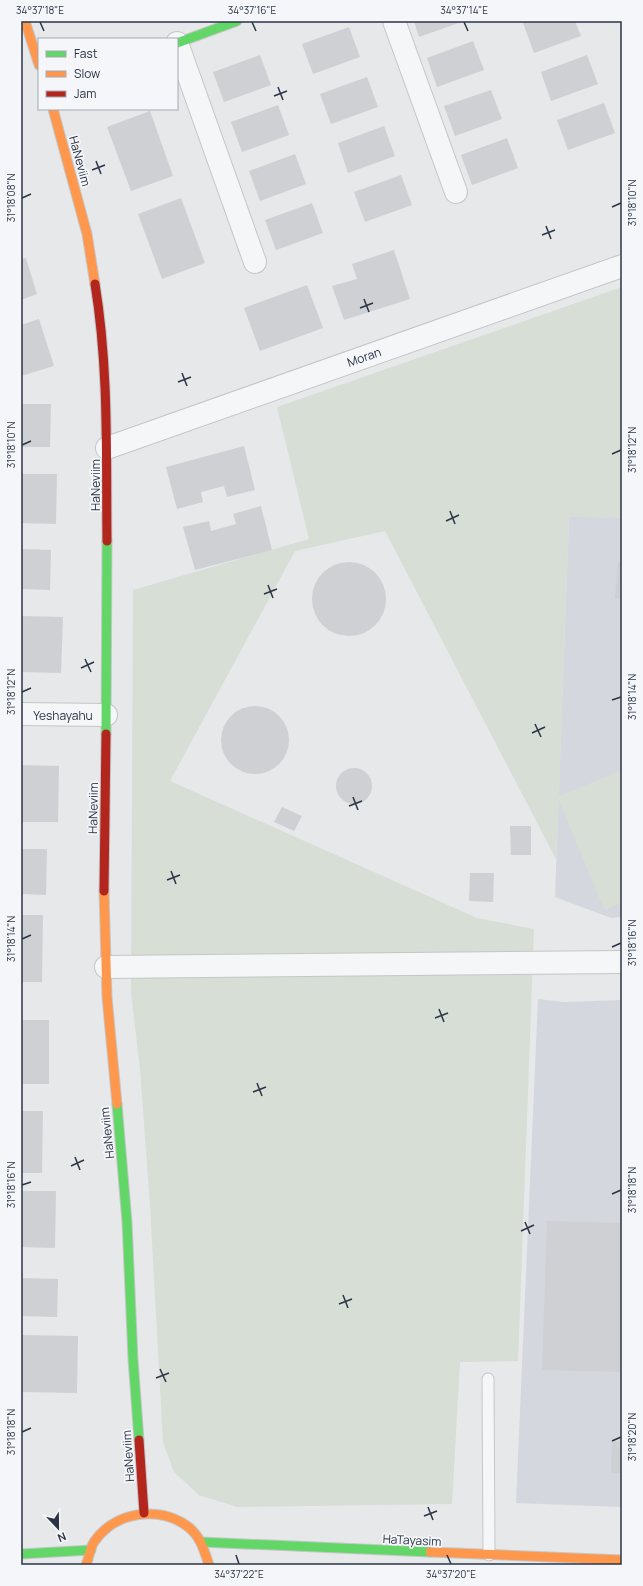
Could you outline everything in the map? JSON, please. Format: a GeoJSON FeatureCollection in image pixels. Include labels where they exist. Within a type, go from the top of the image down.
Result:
{"type":"FeatureCollection","features":[{"type":"Feature","properties":{"kind":"street"},"geometry":{"type":"LineString","coordinates":[[25,21],[38,62]]}},
{"type":"Feature","properties":{"kind":"street"},"geometry":{"type":"LineString","coordinates":[[178,43],[237,21]]}},
{"type":"Feature","properties":{"kind":"street"},"geometry":{"type":"LineString","coordinates":[[394,21],[456,192]]}},
{"type":"Feature","properties":{"kind":"street"},"geometry":{"type":"LineString","coordinates":[[178,46],[255,262]]}},
{"type":"Feature","properties":{"kind":"street","name":"HaNeviim"},"geometry":{"type":"LineString","coordinates":[[53,110],[75,186],[95,277],[103,342],[107,448],[104,912],[112,1061],[126,1222],[133,1359],[144,1513]]}},
{"type":"Feature","properties":{"kind":"street","name":"Moran"},"geometry":{"type":"LineString","coordinates":[[107,448],[622,266]]}},
{"type":"Feature","properties":{"kind":"street","name":"Yeshayahu"},"geometry":{"type":"LineString","coordinates":[[21,714],[106,715]]}},
{"type":"Feature","properties":{"kind":"street"},"geometry":{"type":"LineString","coordinates":[[106,967],[622,962]]}},
{"type":"Feature","properties":{"kind":"street"},"geometry":{"type":"LineString","coordinates":[[86,1565],[90,1550],[100,1534],[124,1517],[144,1513],[163,1514],[176,1519],[188,1527],[201,1542],[209,1565]]}},
{"type":"Feature","properties":{"kind":"street","name":"HaTayasim"},"geometry":{"type":"LineString","coordinates":[[201,1542],[489,1556],[622,1560]]}},
{"type":"Feature","properties":{"kind":"street"},"geometry":{"type":"LineString","coordinates":[[21,1554],[90,1550]]}},
{"type":"Feature","properties":{"kind":"lane"},"geometry":{"type":"LineString","coordinates":[[488,1379],[489,1556]]}},
{"type":"Feature","properties":{"kind":"shaded area"},"geometry":{"type":"Polygon","coordinates":[[[622,287],[622,518],[569,517],[559,796],[622,770],[622,903],[604,910],[559,800],[556,859],[385,531],[295,551],[170,781],[477,918],[534,929],[518,1361],[460,1362],[452,1504],[237,1507],[199,1495],[174,1472],[163,1442],[150,1205],[140,1069],[131,992],[133,590],[309,539],[277,407],[622,287]]]}},
{"type":"Feature","properties":{"kind":"shaded area"},"geometry":{"type":"Polygon","coordinates":[[[569,516],[622,518],[622,917],[611,918],[555,897],[569,516]]]}},
{"type":"Feature","properties":{"kind":"shaded area"},"geometry":{"type":"Polygon","coordinates":[[[538,999],[564,1002],[622,1000],[622,1507],[516,1503],[538,999]]]}},
{"type":"Feature","properties":{"kind":"building"},"geometry":{"type":"Polygon","coordinates":[[[414,21],[464,21],[419,37],[414,21]]]}},
{"type":"Feature","properties":{"kind":"building"},"geometry":{"type":"Polygon","coordinates":[[[528,21],[575,21],[581,36],[534,53],[523,23],[528,21]]]}},
{"type":"Feature","properties":{"kind":"building"},"geometry":{"type":"Polygon","coordinates":[[[349,27],[360,57],[313,74],[302,44],[349,27]]]}},
{"type":"Feature","properties":{"kind":"building"},"geometry":{"type":"Polygon","coordinates":[[[473,41],[484,70],[437,87],[427,58],[473,41]]]}},
{"type":"Feature","properties":{"kind":"building"},"geometry":{"type":"Polygon","coordinates":[[[260,55],[271,85],[224,102],[213,72],[260,55]]]}},
{"type":"Feature","properties":{"kind":"building"},"geometry":{"type":"Polygon","coordinates":[[[587,55],[598,84],[551,101],[541,72],[587,55]]]}},
{"type":"Feature","properties":{"kind":"building"},"geometry":{"type":"Polygon","coordinates":[[[367,77],[378,107],[331,124],[320,94],[367,77]]]}},
{"type":"Feature","properties":{"kind":"building"},"geometry":{"type":"Polygon","coordinates":[[[491,90],[502,119],[455,136],[444,106],[491,90]]]}},
{"type":"Feature","properties":{"kind":"building"},"geometry":{"type":"Polygon","coordinates":[[[604,103],[615,133],[568,150],[557,120],[604,103]]]}},
{"type":"Feature","properties":{"kind":"building"},"geometry":{"type":"Polygon","coordinates":[[[278,105],[289,135],[242,152],[231,122],[278,105]]]}},
{"type":"Feature","properties":{"kind":"building"},"geometry":{"type":"Polygon","coordinates":[[[150,111],[173,176],[131,191],[107,127],[150,111]]]}},
{"type":"Feature","properties":{"kind":"building"},"geometry":{"type":"Polygon","coordinates":[[[384,126],[395,156],[348,173],[338,143],[384,126]]]}},
{"type":"Feature","properties":{"kind":"building"},"geometry":{"type":"Polygon","coordinates":[[[507,138],[518,168],[472,185],[461,155],[507,138]]]}},
{"type":"Feature","properties":{"kind":"building"},"geometry":{"type":"Polygon","coordinates":[[[295,154],[306,184],[260,201],[249,171],[295,154]]]}},
{"type":"Feature","properties":{"kind":"building"},"geometry":{"type":"Polygon","coordinates":[[[401,175],[412,205],[365,222],[354,192],[401,175]]]}},
{"type":"Feature","properties":{"kind":"building"},"geometry":{"type":"Polygon","coordinates":[[[181,198],[205,263],[162,279],[138,214],[181,198]]]}},
{"type":"Feature","properties":{"kind":"building"},"geometry":{"type":"Polygon","coordinates":[[[312,203],[323,233],[276,250],[265,220],[312,203]]]}},
{"type":"Feature","properties":{"kind":"building"},"geometry":{"type":"Polygon","coordinates":[[[394,250],[410,299],[344,320],[332,286],[357,279],[352,264],[394,250]]]}},
{"type":"Feature","properties":{"kind":"building"},"geometry":{"type":"Polygon","coordinates":[[[26,258],[37,294],[21,300],[21,259],[26,258]]]}},
{"type":"Feature","properties":{"kind":"building"},"geometry":{"type":"Polygon","coordinates":[[[307,285],[323,328],[260,351],[244,308],[307,285]]]}},
{"type":"Feature","properties":{"kind":"building"},"geometry":{"type":"Polygon","coordinates":[[[39,319],[54,366],[21,376],[21,325],[39,319]]]}},
{"type":"Feature","properties":{"kind":"building"},"geometry":{"type":"Polygon","coordinates":[[[21,404],[51,404],[50,447],[21,447],[21,404]]]}},
{"type":"Feature","properties":{"kind":"building"},"geometry":{"type":"Polygon","coordinates":[[[244,446],[255,490],[227,497],[224,486],[201,492],[203,502],[177,509],[166,467],[244,446]]]}},
{"type":"Feature","properties":{"kind":"building"},"geometry":{"type":"Polygon","coordinates":[[[21,474],[57,474],[56,524],[21,523],[21,474]]]}},
{"type":"Feature","properties":{"kind":"building"},"geometry":{"type":"Polygon","coordinates":[[[261,506],[272,550],[195,570],[183,527],[209,521],[211,531],[236,524],[233,514],[261,506]]]}},
{"type":"Feature","properties":{"kind":"building"},"geometry":{"type":"Polygon","coordinates":[[[21,549],[51,550],[50,590],[21,589],[21,549]]]}},
{"type":"Feature","properties":{"kind":"building"},"geometry":{"type":"Polygon","coordinates":[[[349,562],[370,568],[380,578],[386,599],[380,620],[370,630],[349,636],[328,630],[318,620],[312,599],[318,578],[328,568],[349,562]]]}},
{"type":"Feature","properties":{"kind":"building"},"geometry":{"type":"Polygon","coordinates":[[[618,562],[622,562],[622,599],[615,598],[618,562]]]}},
{"type":"Feature","properties":{"kind":"building"},"geometry":{"type":"Polygon","coordinates":[[[21,616],[63,617],[61,673],[21,672],[21,616]]]}},
{"type":"Feature","properties":{"kind":"building"},"geometry":{"type":"Polygon","coordinates":[[[248,706],[262,706],[274,711],[284,721],[289,733],[289,747],[284,759],[274,769],[262,774],[248,774],[236,769],[226,759],[221,747],[221,733],[226,721],[236,711],[248,706]]]}},
{"type":"Feature","properties":{"kind":"building"},"geometry":{"type":"Polygon","coordinates":[[[21,765],[59,766],[58,822],[21,822],[21,765]]]}},
{"type":"Feature","properties":{"kind":"building"},"geometry":{"type":"Polygon","coordinates":[[[354,768],[364,771],[369,776],[372,786],[369,796],[364,801],[354,804],[344,801],[339,796],[336,786],[339,776],[344,771],[354,768]]]}},
{"type":"Feature","properties":{"kind":"building"},"geometry":{"type":"Polygon","coordinates":[[[282,807],[302,816],[294,831],[274,822],[282,807]]]}},
{"type":"Feature","properties":{"kind":"building"},"geometry":{"type":"Polygon","coordinates":[[[510,826],[531,826],[531,855],[511,855],[510,826]]]}},
{"type":"Feature","properties":{"kind":"building"},"geometry":{"type":"Polygon","coordinates":[[[21,849],[47,849],[46,895],[21,894],[21,849]]]}},
{"type":"Feature","properties":{"kind":"building"},"geometry":{"type":"Polygon","coordinates":[[[470,873],[494,873],[493,902],[469,901],[470,873]]]}},
{"type":"Feature","properties":{"kind":"building"},"geometry":{"type":"Polygon","coordinates":[[[21,915],[43,915],[42,982],[21,982],[21,915]]]}},
{"type":"Feature","properties":{"kind":"building"},"geometry":{"type":"Polygon","coordinates":[[[21,1020],[49,1020],[49,1084],[21,1084],[21,1020]]]}},
{"type":"Feature","properties":{"kind":"building"},"geometry":{"type":"Polygon","coordinates":[[[21,1111],[43,1111],[42,1173],[21,1173],[21,1111]]]}},
{"type":"Feature","properties":{"kind":"building"},"geometry":{"type":"Polygon","coordinates":[[[21,1191],[56,1191],[55,1248],[21,1247],[21,1191]]]}},
{"type":"Feature","properties":{"kind":"building"},"geometry":{"type":"Polygon","coordinates":[[[547,1221],[622,1223],[622,1372],[542,1370],[547,1221]]]}},
{"type":"Feature","properties":{"kind":"building"},"geometry":{"type":"Polygon","coordinates":[[[21,1278],[58,1279],[57,1317],[21,1316],[21,1278]]]}},
{"type":"Feature","properties":{"kind":"building"},"geometry":{"type":"Polygon","coordinates":[[[21,1335],[78,1336],[77,1393],[21,1392],[21,1335]]]}},
{"type":"Feature","properties":{"kind":"building"},"geometry":{"type":"Polygon","coordinates":[[[612,1442],[622,1442],[622,1473],[611,1473],[612,1442]]]}},
{"type":"Feature","properties":{"kind":"traffic: fast"},"geometry":{"type":"LineString","coordinates":[[178,43],[237,21]]}},
{"type":"Feature","properties":{"kind":"traffic: fast"},"geometry":{"type":"LineString","coordinates":[[106,734],[107,541]]}},
{"type":"Feature","properties":{"kind":"traffic: fast"},"geometry":{"type":"LineString","coordinates":[[117,1104],[127,1222],[133,1359],[139,1440]]}},
{"type":"Feature","properties":{"kind":"traffic: fast"},"geometry":{"type":"LineString","coordinates":[[201,1542],[430,1552]]}},
{"type":"Feature","properties":{"kind":"traffic: fast"},"geometry":{"type":"LineString","coordinates":[[21,1554],[91,1550]]}},
{"type":"Feature","properties":{"kind":"traffic: slow"},"geometry":{"type":"LineString","coordinates":[[25,21],[38,62]]}},
{"type":"Feature","properties":{"kind":"traffic: slow"},"geometry":{"type":"LineString","coordinates":[[53,110],[87,234],[95,284]]}},
{"type":"Feature","properties":{"kind":"traffic: slow"},"geometry":{"type":"LineString","coordinates":[[104,891],[107,997],[117,1104]]}},
{"type":"Feature","properties":{"kind":"traffic: slow"},"geometry":{"type":"LineString","coordinates":[[86,1565],[94,1542],[113,1524],[125,1518],[150,1514],[163,1515],[175,1519],[187,1526],[201,1543],[209,1565]]}},
{"type":"Feature","properties":{"kind":"traffic: slow"},"geometry":{"type":"LineString","coordinates":[[430,1552],[622,1560]]}},
{"type":"Feature","properties":{"kind":"traffic: jam"},"geometry":{"type":"LineString","coordinates":[[95,284],[103,348],[105,380],[107,541]]}},
{"type":"Feature","properties":{"kind":"traffic: jam"},"geometry":{"type":"LineString","coordinates":[[104,891],[106,734]]}},
{"type":"Feature","properties":{"kind":"traffic: jam"},"geometry":{"type":"LineString","coordinates":[[139,1440],[144,1513]]}}]}
